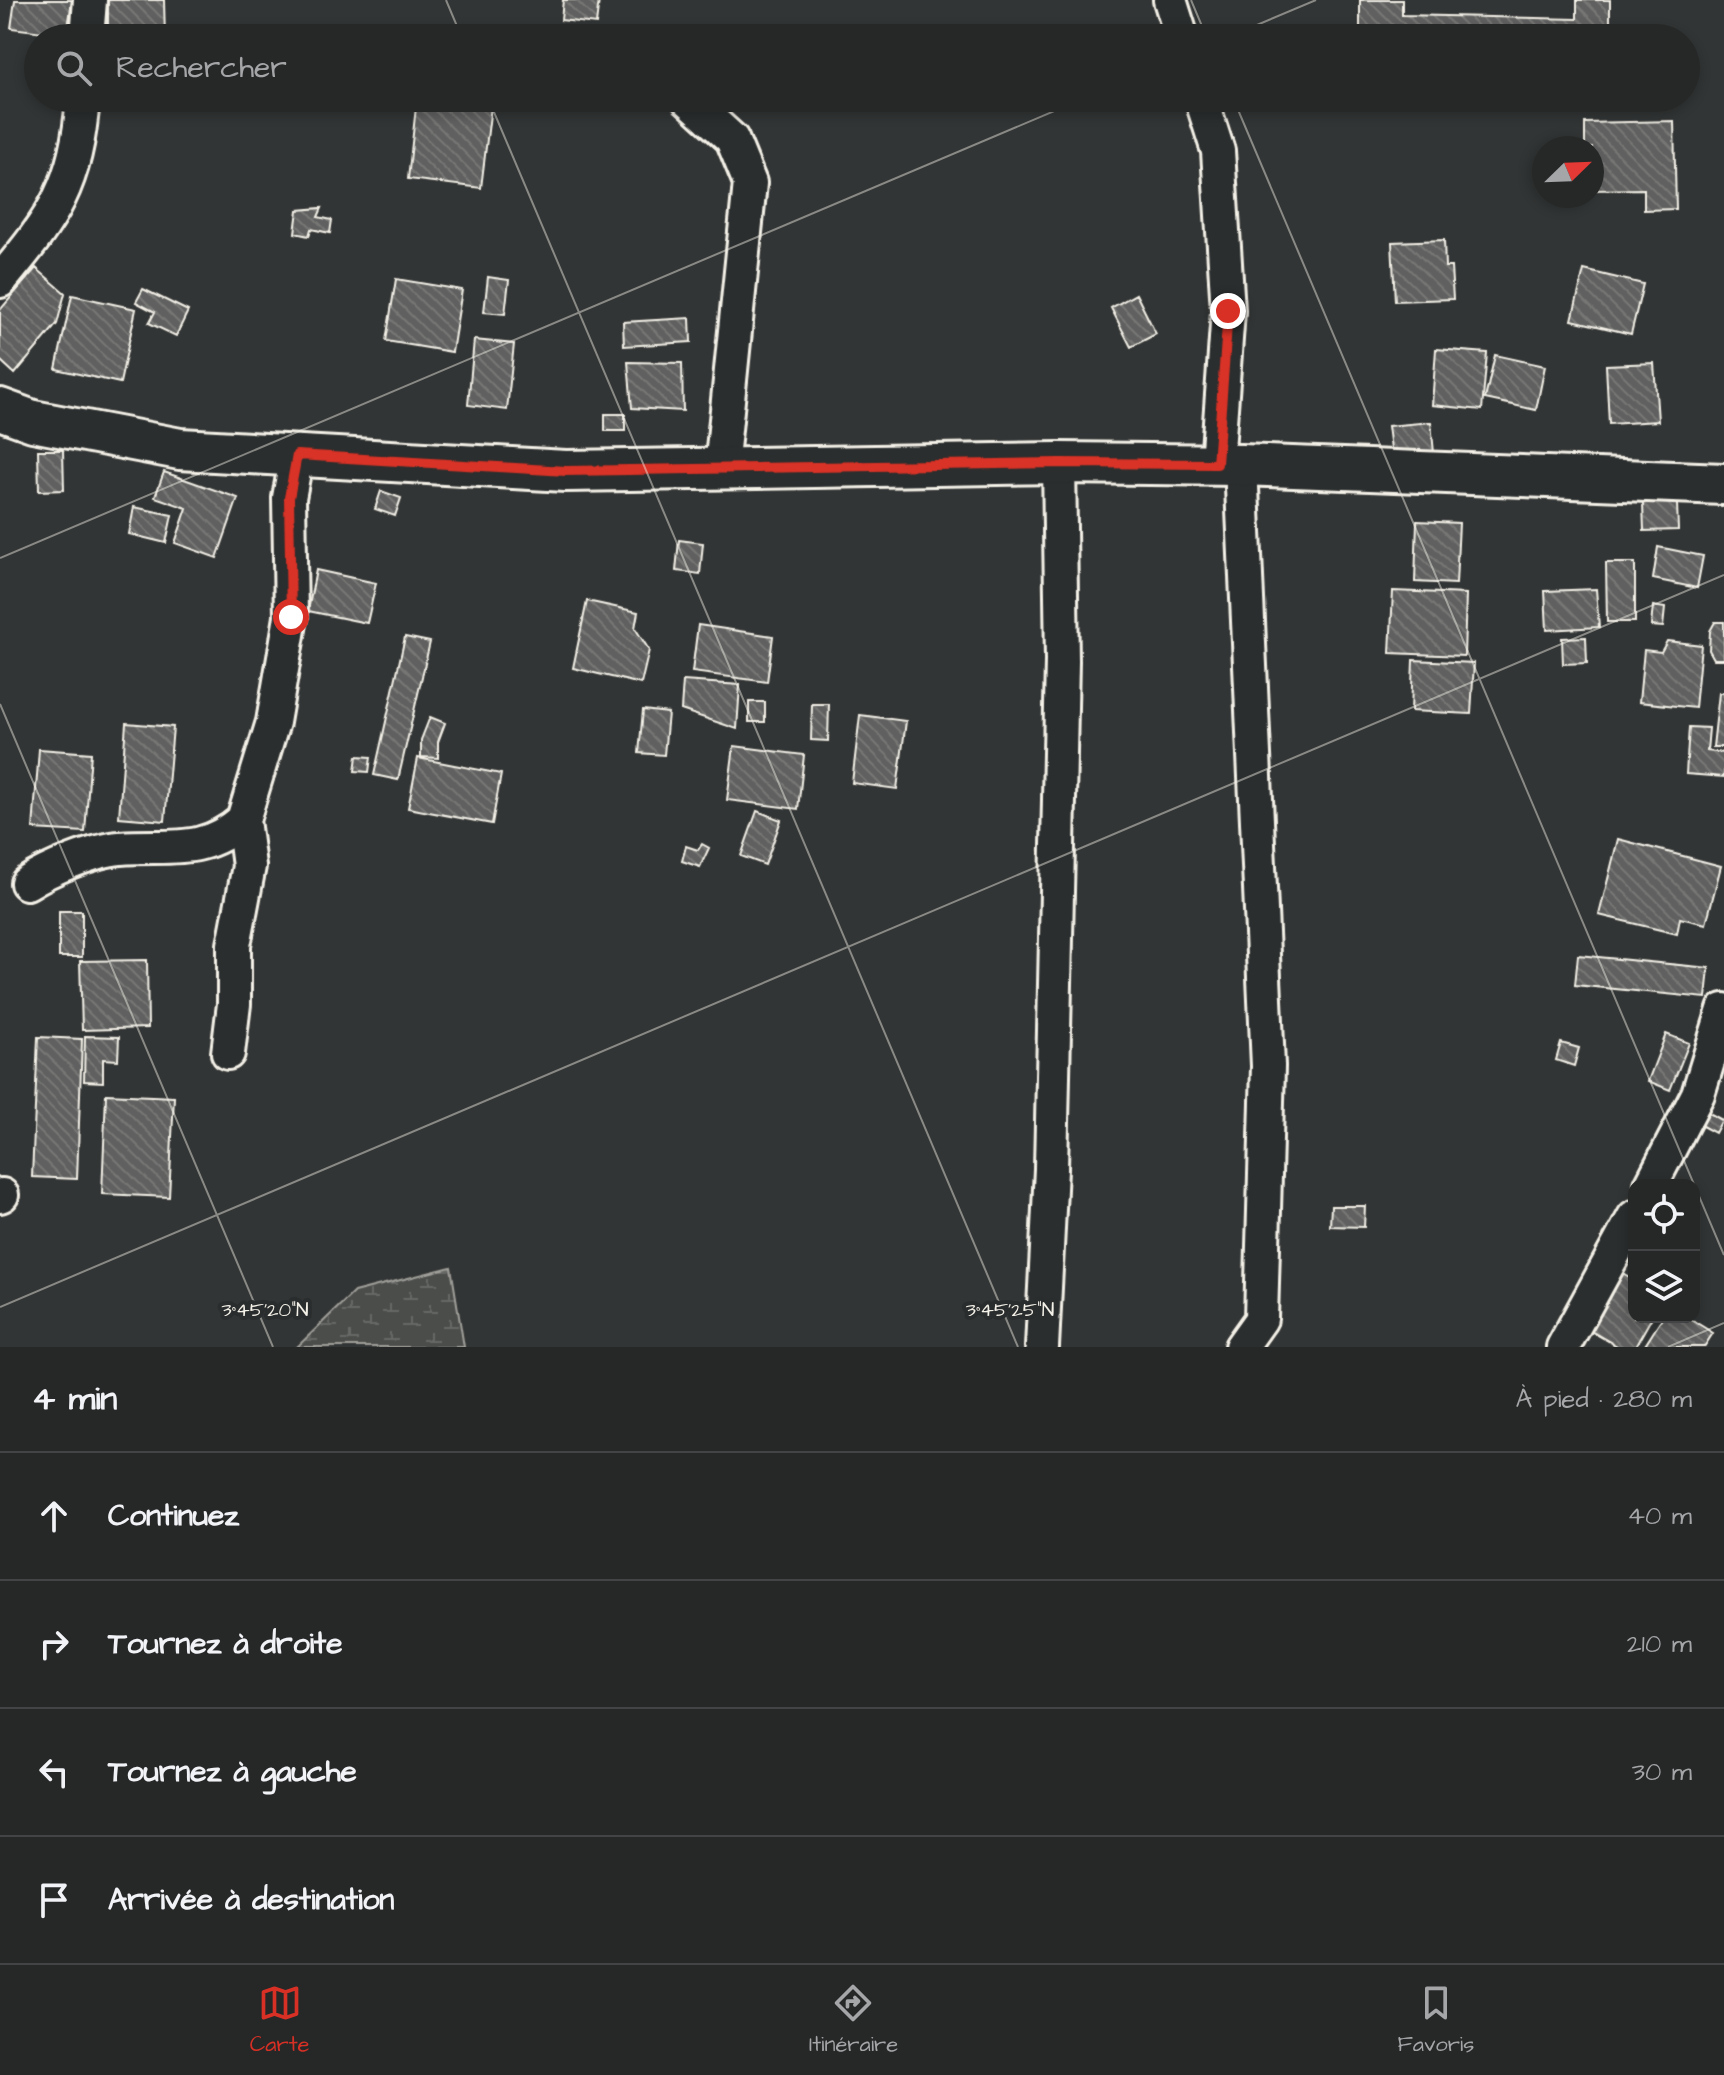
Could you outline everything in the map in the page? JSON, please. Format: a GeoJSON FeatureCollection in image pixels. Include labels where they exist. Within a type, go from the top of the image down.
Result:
{"type":"FeatureCollection","features":[{"type":"Feature","properties":{"kind":"street"},"geometry":{"type":"LineString","coordinates":[[88,24],[90,0]]}},
{"type":"Feature","properties":{"kind":"street"},"geometry":{"type":"LineString","coordinates":[[1170,0],[1178,24]]}},
{"type":"Feature","properties":{"kind":"street"},"geometry":{"type":"LineString","coordinates":[[0,281],[45,228],[71,176],[81,112]]}},
{"type":"Feature","properties":{"kind":"street"},"geometry":{"type":"LineString","coordinates":[[702,112],[732,139],[750,183],[721,469]]}},
{"type":"Feature","properties":{"kind":"street"},"geometry":{"type":"LineString","coordinates":[[1205,112],[1218,151],[1228,311],[1229,464],[1268,1066],[1261,1319],[1241,1347]]}},
{"type":"Feature","properties":{"kind":"street"},"geometry":{"type":"LineString","coordinates":[[0,409],[33,421],[180,449],[566,471],[1059,463],[1229,464],[1724,484]]}},
{"type":"Feature","properties":{"kind":"street"},"geometry":{"type":"LineString","coordinates":[[228,1053],[234,1004],[234,945],[249,866],[243,820],[273,722],[291,617],[289,498],[297,455]]}},
{"type":"Feature","properties":{"kind":"street"},"geometry":{"type":"LineString","coordinates":[[1042,1347],[1051,1169],[1062,661],[1059,463]]}},
{"type":"Feature","properties":{"kind":"street"},"geometry":{"type":"LineString","coordinates":[[27,883],[41,874],[116,848],[174,848],[221,839],[243,820]]}},
{"type":"Feature","properties":{"kind":"street"},"geometry":{"type":"LineString","coordinates":[[1654,1179],[1698,1094],[1724,1010]]}},
{"type":"Feature","properties":{"kind":"street"},"geometry":{"type":"LineString","coordinates":[[1563,1347],[1628,1228]]}},
{"type":"Feature","properties":{"kind":"green space"},"geometry":{"type":"Polygon","coordinates":[[[451,1267],[464,1347],[297,1347],[354,1292],[451,1267]]]}},
{"type":"Feature","properties":{"kind":"building"},"geometry":{"type":"Polygon","coordinates":[[[15,0],[72,0],[69,24],[24,24],[24,30],[11,28],[15,0]]]}},
{"type":"Feature","properties":{"kind":"building"},"geometry":{"type":"Polygon","coordinates":[[[108,0],[164,0],[165,24],[108,24],[108,0]]]}},
{"type":"Feature","properties":{"kind":"building"},"geometry":{"type":"Polygon","coordinates":[[[563,0],[599,0],[596,24],[561,20],[563,0]]]}},
{"type":"Feature","properties":{"kind":"building"},"geometry":{"type":"Polygon","coordinates":[[[1360,0],[1402,0],[1402,15],[1577,19],[1577,0],[1610,0],[1610,24],[1360,24],[1360,0]]]}},
{"type":"Feature","properties":{"kind":"building"},"geometry":{"type":"Polygon","coordinates":[[[415,112],[490,112],[481,188],[408,179],[415,112]]]}},
{"type":"Feature","properties":{"kind":"building"},"geometry":{"type":"Polygon","coordinates":[[[1674,121],[1676,209],[1644,210],[1644,189],[1604,190],[1604,136],[1585,136],[1585,123],[1674,121]]]}},
{"type":"Feature","properties":{"kind":"building"},"geometry":{"type":"Polygon","coordinates":[[[322,208],[318,217],[332,220],[330,233],[311,229],[309,236],[295,233],[298,210],[322,208]]]}},
{"type":"Feature","properties":{"kind":"building"},"geometry":{"type":"Polygon","coordinates":[[[1444,240],[1445,267],[1451,267],[1453,299],[1395,301],[1392,242],[1444,240]]]}},
{"type":"Feature","properties":{"kind":"building"},"geometry":{"type":"Polygon","coordinates":[[[36,268],[65,293],[57,324],[15,374],[0,360],[0,310],[36,268]]]}},
{"type":"Feature","properties":{"kind":"building"},"geometry":{"type":"Polygon","coordinates":[[[1584,270],[1643,284],[1631,334],[1572,320],[1584,270]]]}},
{"type":"Feature","properties":{"kind":"building"},"geometry":{"type":"Polygon","coordinates":[[[488,277],[509,280],[505,314],[484,312],[488,277]]]}},
{"type":"Feature","properties":{"kind":"building"},"geometry":{"type":"Polygon","coordinates":[[[396,279],[462,290],[452,352],[386,341],[396,279]]]}},
{"type":"Feature","properties":{"kind":"building"},"geometry":{"type":"Polygon","coordinates":[[[143,289],[188,311],[176,336],[149,323],[155,312],[136,302],[143,289]]]}},
{"type":"Feature","properties":{"kind":"building"},"geometry":{"type":"Polygon","coordinates":[[[1136,294],[1156,334],[1131,347],[1111,308],[1136,294]]]}},
{"type":"Feature","properties":{"kind":"building"},"geometry":{"type":"Polygon","coordinates":[[[72,295],[136,309],[120,383],[56,369],[72,295]]]}},
{"type":"Feature","properties":{"kind":"building"},"geometry":{"type":"Polygon","coordinates":[[[690,318],[691,342],[624,346],[623,322],[690,318]]]}},
{"type":"Feature","properties":{"kind":"building"},"geometry":{"type":"Polygon","coordinates":[[[474,340],[514,344],[507,410],[468,405],[474,340]]]}},
{"type":"Feature","properties":{"kind":"building"},"geometry":{"type":"Polygon","coordinates":[[[1436,349],[1487,353],[1482,410],[1432,405],[1436,349]]]}},
{"type":"Feature","properties":{"kind":"building"},"geometry":{"type":"Polygon","coordinates":[[[1495,355],[1545,366],[1536,410],[1485,399],[1495,355]]]}},
{"type":"Feature","properties":{"kind":"building"},"geometry":{"type":"Polygon","coordinates":[[[628,362],[682,363],[683,411],[632,408],[628,362]]]}},
{"type":"Feature","properties":{"kind":"building"},"geometry":{"type":"Polygon","coordinates":[[[1654,363],[1658,421],[1609,424],[1606,365],[1654,363]]]}},
{"type":"Feature","properties":{"kind":"building"},"geometry":{"type":"Polygon","coordinates":[[[605,414],[625,414],[625,431],[605,431],[605,414]]]}},
{"type":"Feature","properties":{"kind":"building"},"geometry":{"type":"Polygon","coordinates":[[[1431,422],[1434,453],[1392,457],[1388,426],[1431,422]]]}},
{"type":"Feature","properties":{"kind":"building"},"geometry":{"type":"Polygon","coordinates":[[[38,450],[63,450],[64,490],[39,491],[38,450]]]}},
{"type":"Feature","properties":{"kind":"building"},"geometry":{"type":"Polygon","coordinates":[[[164,472],[238,498],[217,558],[175,543],[187,508],[155,497],[164,472]]]}},
{"type":"Feature","properties":{"kind":"building"},"geometry":{"type":"Polygon","coordinates":[[[381,491],[401,498],[395,516],[375,509],[381,491]]]}},
{"type":"Feature","properties":{"kind":"building"},"geometry":{"type":"Polygon","coordinates":[[[1643,503],[1677,503],[1678,530],[1644,531],[1643,503]]]}},
{"type":"Feature","properties":{"kind":"building"},"geometry":{"type":"Polygon","coordinates":[[[134,507],[172,515],[166,543],[129,534],[134,507]]]}},
{"type":"Feature","properties":{"kind":"building"},"geometry":{"type":"Polygon","coordinates":[[[1417,521],[1459,523],[1456,584],[1415,582],[1417,521]]]}},
{"type":"Feature","properties":{"kind":"building"},"geometry":{"type":"Polygon","coordinates":[[[679,540],[703,543],[700,574],[676,571],[679,540]]]}},
{"type":"Feature","properties":{"kind":"building"},"geometry":{"type":"Polygon","coordinates":[[[1658,547],[1703,556],[1697,588],[1653,579],[1658,547]]]}},
{"type":"Feature","properties":{"kind":"building"},"geometry":{"type":"Polygon","coordinates":[[[1606,563],[1635,563],[1635,622],[1607,622],[1606,563]]]}},
{"type":"Feature","properties":{"kind":"building"},"geometry":{"type":"Polygon","coordinates":[[[316,570],[376,583],[367,623],[308,611],[316,570]]]}},
{"type":"Feature","properties":{"kind":"building"},"geometry":{"type":"Polygon","coordinates":[[[1596,589],[1599,627],[1547,630],[1545,591],[1596,589]]]}},
{"type":"Feature","properties":{"kind":"building"},"geometry":{"type":"Polygon","coordinates":[[[1393,591],[1466,594],[1464,656],[1390,653],[1393,591]]]}},
{"type":"Feature","properties":{"kind":"building"},"geometry":{"type":"Polygon","coordinates":[[[587,601],[638,612],[635,628],[649,650],[641,684],[573,668],[587,601]]]}},
{"type":"Feature","properties":{"kind":"building"},"geometry":{"type":"Polygon","coordinates":[[[1653,606],[1665,608],[1663,627],[1651,626],[1653,606]]]}},
{"type":"Feature","properties":{"kind":"building"},"geometry":{"type":"Polygon","coordinates":[[[1715,622],[1724,622],[1724,659],[1714,659],[1709,650],[1710,631],[1715,622]]]}},
{"type":"Feature","properties":{"kind":"building"},"geometry":{"type":"Polygon","coordinates":[[[698,625],[773,636],[767,682],[692,672],[698,625]]]}},
{"type":"Feature","properties":{"kind":"building"},"geometry":{"type":"Polygon","coordinates":[[[405,637],[430,642],[398,780],[374,775],[405,637]]]}},
{"type":"Feature","properties":{"kind":"building"},"geometry":{"type":"Polygon","coordinates":[[[1586,637],[1587,663],[1563,664],[1562,638],[1586,637]]]}},
{"type":"Feature","properties":{"kind":"building"},"geometry":{"type":"Polygon","coordinates":[[[1667,641],[1701,645],[1695,708],[1639,702],[1644,650],[1661,652],[1667,641]]]}},
{"type":"Feature","properties":{"kind":"building"},"geometry":{"type":"Polygon","coordinates":[[[1413,660],[1474,663],[1471,714],[1411,711],[1413,660]]]}},
{"type":"Feature","properties":{"kind":"building"},"geometry":{"type":"Polygon","coordinates":[[[683,681],[740,685],[737,729],[681,710],[683,681]]]}},
{"type":"Feature","properties":{"kind":"building"},"geometry":{"type":"Polygon","coordinates":[[[1719,693],[1724,693],[1724,747],[1713,747],[1719,693]]]}},
{"type":"Feature","properties":{"kind":"building"},"geometry":{"type":"Polygon","coordinates":[[[749,702],[765,702],[765,722],[749,722],[749,702]]]}},
{"type":"Feature","properties":{"kind":"building"},"geometry":{"type":"Polygon","coordinates":[[[812,704],[829,704],[828,741],[811,740],[812,704]]]}},
{"type":"Feature","properties":{"kind":"building"},"geometry":{"type":"Polygon","coordinates":[[[643,710],[668,713],[664,755],[639,753],[643,710]]]}},
{"type":"Feature","properties":{"kind":"building"},"geometry":{"type":"Polygon","coordinates":[[[860,715],[906,721],[897,789],[852,783],[860,715]]]}},
{"type":"Feature","properties":{"kind":"building"},"geometry":{"type":"Polygon","coordinates":[[[430,717],[445,723],[438,742],[438,758],[421,757],[421,740],[430,717]]]}},
{"type":"Feature","properties":{"kind":"building"},"geometry":{"type":"Polygon","coordinates":[[[126,723],[173,727],[165,821],[119,817],[126,723]]]}},
{"type":"Feature","properties":{"kind":"building"},"geometry":{"type":"Polygon","coordinates":[[[1689,727],[1709,728],[1707,751],[1724,753],[1724,777],[1686,774],[1689,727]]]}},
{"type":"Feature","properties":{"kind":"building"},"geometry":{"type":"Polygon","coordinates":[[[734,746],[804,755],[798,809],[727,800],[734,746]]]}},
{"type":"Feature","properties":{"kind":"building"},"geometry":{"type":"Polygon","coordinates":[[[39,749],[91,753],[85,832],[33,829],[39,749]]]}},
{"type":"Feature","properties":{"kind":"building"},"geometry":{"type":"Polygon","coordinates":[[[357,756],[371,757],[369,772],[355,771],[357,756]]]}},
{"type":"Feature","properties":{"kind":"building"},"geometry":{"type":"Polygon","coordinates":[[[418,758],[501,774],[492,824],[408,808],[418,758]]]}},
{"type":"Feature","properties":{"kind":"building"},"geometry":{"type":"Polygon","coordinates":[[[757,811],[781,820],[765,865],[741,856],[757,811]]]}},
{"type":"Feature","properties":{"kind":"building"},"geometry":{"type":"Polygon","coordinates":[[[1618,839],[1721,866],[1706,924],[1680,918],[1677,934],[1599,915],[1618,839]]]}},
{"type":"Feature","properties":{"kind":"building"},"geometry":{"type":"Polygon","coordinates":[[[702,844],[709,848],[700,867],[682,861],[686,846],[698,850],[702,844]]]}},
{"type":"Feature","properties":{"kind":"building"},"geometry":{"type":"Polygon","coordinates":[[[59,911],[82,911],[82,957],[59,957],[59,911]]]}},
{"type":"Feature","properties":{"kind":"building"},"geometry":{"type":"Polygon","coordinates":[[[1578,955],[1709,968],[1706,998],[1575,985],[1578,955]]]}},
{"type":"Feature","properties":{"kind":"building"},"geometry":{"type":"Polygon","coordinates":[[[147,960],[148,1028],[82,1030],[80,961],[147,960]]]}},
{"type":"Feature","properties":{"kind":"building"},"geometry":{"type":"Polygon","coordinates":[[[1666,1034],[1689,1043],[1670,1090],[1648,1081],[1666,1034]]]}},
{"type":"Feature","properties":{"kind":"building"},"geometry":{"type":"Polygon","coordinates":[[[85,1036],[119,1037],[118,1060],[103,1059],[103,1082],[84,1081],[85,1036]]]}},
{"type":"Feature","properties":{"kind":"building"},"geometry":{"type":"Polygon","coordinates":[[[38,1037],[82,1039],[77,1179],[32,1177],[38,1037]]]}},
{"type":"Feature","properties":{"kind":"building"},"geometry":{"type":"Polygon","coordinates":[[[1561,1043],[1579,1048],[1574,1066],[1556,1060],[1561,1043]]]}},
{"type":"Feature","properties":{"kind":"building"},"geometry":{"type":"Polygon","coordinates":[[[106,1094],[174,1097],[169,1197],[102,1194],[106,1094]]]}},
{"type":"Feature","properties":{"kind":"building"},"geometry":{"type":"Polygon","coordinates":[[[1709,1113],[1722,1120],[1715,1133],[1702,1126],[1709,1113]]]}},
{"type":"Feature","properties":{"kind":"building"},"geometry":{"type":"Polygon","coordinates":[[[1331,1206],[1365,1206],[1364,1227],[1330,1226],[1331,1206]]]}},
{"type":"Feature","properties":{"kind":"building"},"geometry":{"type":"Polygon","coordinates":[[[1621,1272],[1628,1276],[1628,1323],[1649,1323],[1635,1347],[1619,1347],[1589,1330],[1621,1272]]]}},
{"type":"Feature","properties":{"kind":"building"},"geometry":{"type":"Polygon","coordinates":[[[1659,1323],[1697,1323],[1713,1333],[1704,1347],[1644,1347],[1659,1323]]]}},
{"type":"Feature","properties":{"kind":"route"},"geometry":{"type":"LineString","coordinates":[[291,617],[289,498],[297,455],[566,471],[1059,463],[1217,464],[1228,311]]}}]}
